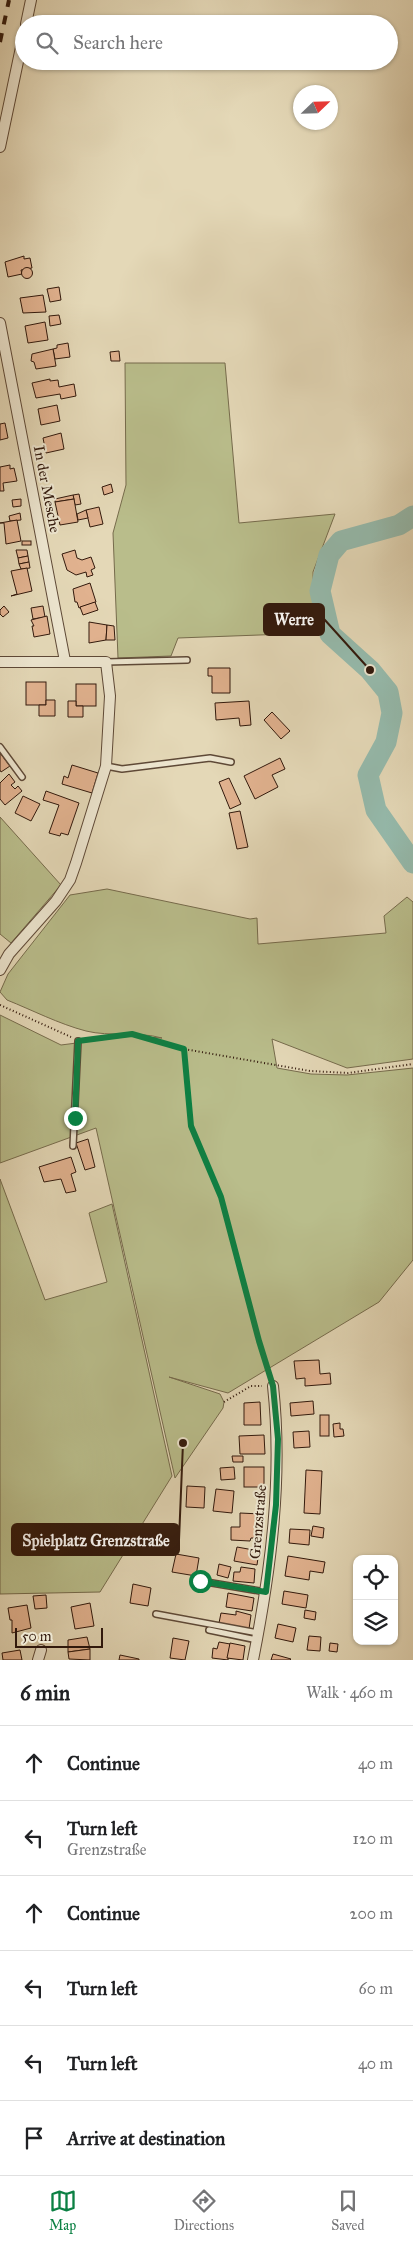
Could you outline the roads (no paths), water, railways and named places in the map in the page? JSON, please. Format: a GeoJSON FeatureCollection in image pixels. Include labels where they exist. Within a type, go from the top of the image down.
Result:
{"type":"FeatureCollection","features":[{"type":"Feature","properties":{"kind":"street"},"geometry":{"type":"LineString","coordinates":[[28,15],[31,0]]}},
{"type":"Feature","properties":{"kind":"street"},"geometry":{"type":"LineString","coordinates":[[0,147],[16,70]]}},
{"type":"Feature","properties":{"kind":"street","name":"In der Mesche"},"geometry":{"type":"LineString","coordinates":[[0,323],[65,661]]}},
{"type":"Feature","properties":{"kind":"street"},"geometry":{"type":"LineString","coordinates":[[0,662],[106,662],[110,696],[106,766],[70,880],[56,901],[9,954],[0,970]]}},
{"type":"Feature","properties":{"kind":"street","name":"Grenzstraße"},"geometry":{"type":"LineString","coordinates":[[254,1660],[266,1592],[276,1505],[278,1439],[273,1386]]}},
{"type":"Feature","properties":{"kind":"lane"},"geometry":{"type":"LineString","coordinates":[[106,662],[187,660]]}},
{"type":"Feature","properties":{"kind":"lane"},"geometry":{"type":"LineString","coordinates":[[0,747],[22,777]]}},
{"type":"Feature","properties":{"kind":"lane"},"geometry":{"type":"LineString","coordinates":[[106,766],[122,769],[210,758],[231,762]]}},
{"type":"Feature","properties":{"kind":"lane"},"geometry":{"type":"LineString","coordinates":[[73,1146],[79,1053],[78,1041]]}},
{"type":"Feature","properties":{"kind":"lane"},"geometry":{"type":"LineString","coordinates":[[200,1581],[266,1592]]}},
{"type":"Feature","properties":{"kind":"lane"},"geometry":{"type":"LineString","coordinates":[[156,1614],[258,1637]]}},
{"type":"Feature","properties":{"kind":"lane"},"geometry":{"type":"LineString","coordinates":[[209,1630],[258,1637]]}},
{"type":"Feature","properties":{"kind":"waterway"},"geometry":{"type":"LineString","coordinates":[[413,516],[399,525],[341,541],[329,555],[320,591],[330,634],[370,670],[388,692],[392,713],[386,742],[368,775],[376,810],[413,863]]}},
{"type":"Feature","properties":{"kind":"railway"},"geometry":{"type":"LineString","coordinates":[[0,42],[9,0]]}},
{"type":"Feature","properties":{"kind":"place","name":"Werre"},"geometry":{"type":"Point","coordinates":[370,670]}},
{"type":"Feature","properties":{"kind":"place","name":"Spielplatz Grenzstraße"},"geometry":{"type":"Point","coordinates":[183,1443]}}]}
